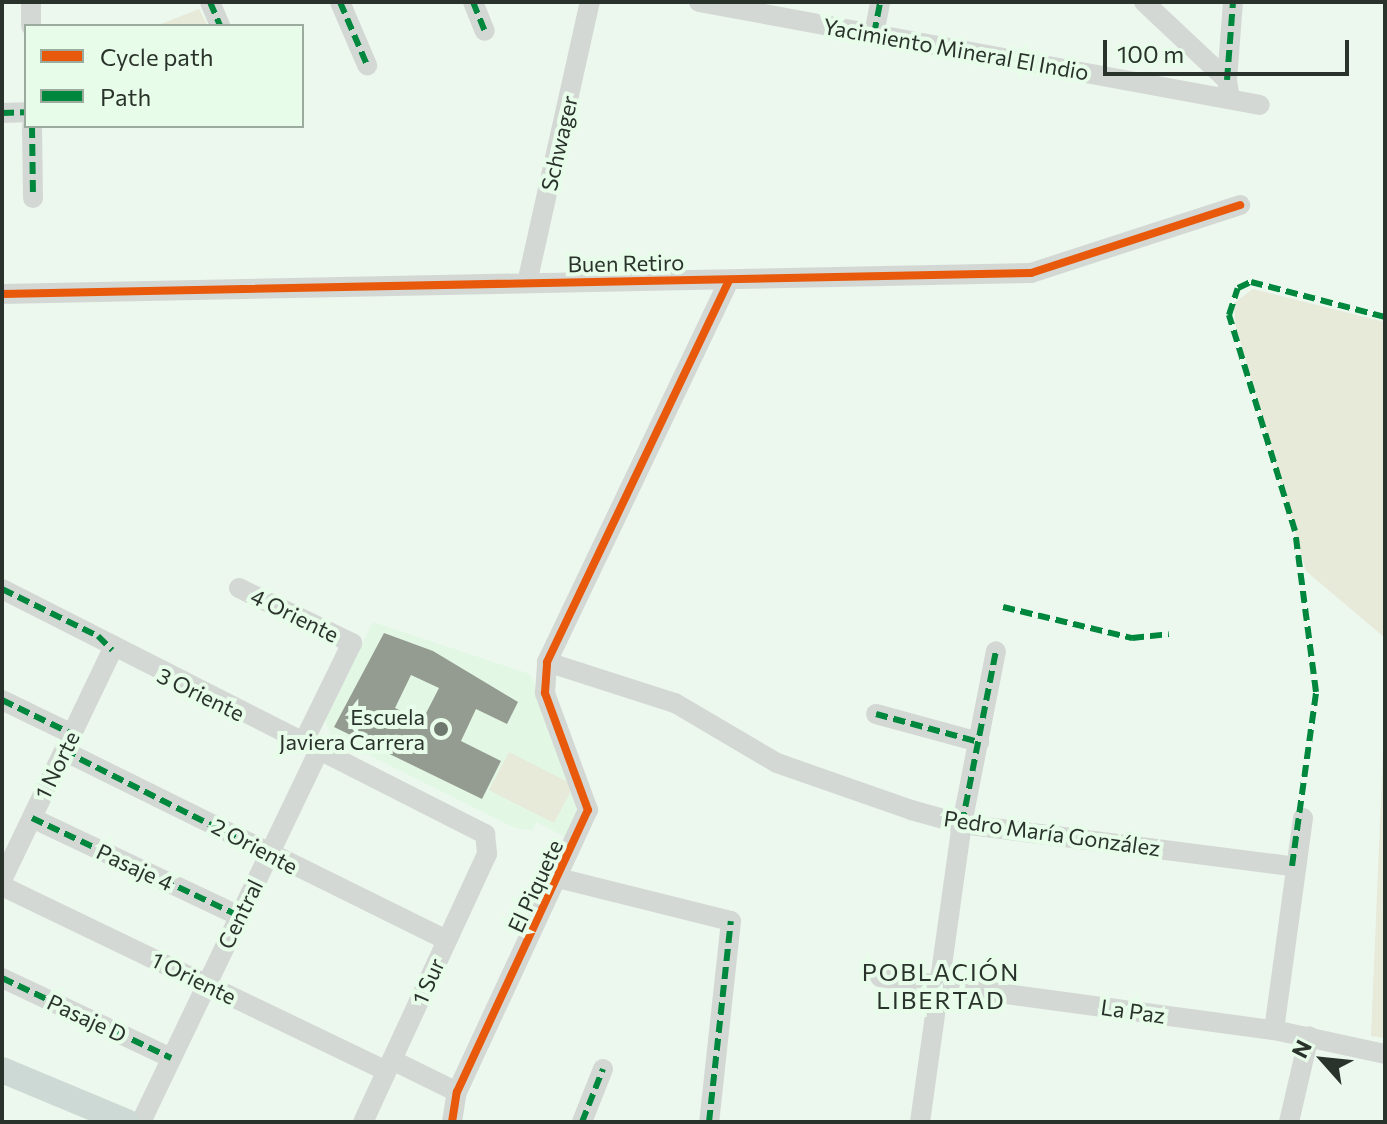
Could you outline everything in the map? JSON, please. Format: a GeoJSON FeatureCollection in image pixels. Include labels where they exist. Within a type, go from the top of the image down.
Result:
{"type":"FeatureCollection","features":[{"type":"Feature","properties":{"kind":"main road"},"geometry":{"type":"LineString","coordinates":[[2,1070],[127,1122]]}},
{"type":"Feature","properties":{"kind":"street"},"geometry":{"type":"LineString","coordinates":[[31,2],[31,24]]}},
{"type":"Feature","properties":{"kind":"street"},"geometry":{"type":"LineString","coordinates":[[210,2],[219,24]]}},
{"type":"Feature","properties":{"kind":"street"},"geometry":{"type":"LineString","coordinates":[[340,2],[367,65]]}},
{"type":"Feature","properties":{"kind":"street"},"geometry":{"type":"LineString","coordinates":[[473,2],[485,31]]}},
{"type":"Feature","properties":{"kind":"street","name":"Schwager"},"geometry":{"type":"LineString","coordinates":[[527,283],[590,2]]}},
{"type":"Feature","properties":{"kind":"street","name":"Yacimiento Mineral El Indio"},"geometry":{"type":"LineString","coordinates":[[699,2],[874,34],[1229,90],[1260,105]]}},
{"type":"Feature","properties":{"kind":"street"},"geometry":{"type":"LineString","coordinates":[[874,34],[880,2]]}},
{"type":"Feature","properties":{"kind":"street"},"geometry":{"type":"LineString","coordinates":[[1144,2],[1229,90]]}},
{"type":"Feature","properties":{"kind":"street"},"geometry":{"type":"LineString","coordinates":[[1229,90],[1233,2]]}},
{"type":"Feature","properties":{"kind":"street"},"geometry":{"type":"LineString","coordinates":[[2,113],[24,112]]}},
{"type":"Feature","properties":{"kind":"street"},"geometry":{"type":"LineString","coordinates":[[32,128],[33,198]]}},
{"type":"Feature","properties":{"kind":"street","name":"Buen Retiro"},"geometry":{"type":"LineString","coordinates":[[2,294],[729,280],[1052,270],[1240,205]]}},
{"type":"Feature","properties":{"kind":"street"},"geometry":{"type":"LineString","coordinates":[[547,662],[729,280]]}},
{"type":"Feature","properties":{"kind":"street","name":"4 Oriente"},"geometry":{"type":"LineString","coordinates":[[239,588],[352,643]]}},
{"type":"Feature","properties":{"kind":"street","name":"3 Oriente"},"geometry":{"type":"LineString","coordinates":[[2,589],[98,636],[112,650],[476,826],[487,839]]}},
{"type":"Feature","properties":{"kind":"street","name":"Central"},"geometry":{"type":"LineString","coordinates":[[141,1122],[269,854],[352,643]]}},
{"type":"Feature","properties":{"kind":"street","name":"1 Norte"},"geometry":{"type":"LineString","coordinates":[[2,880],[112,650]]}},
{"type":"Feature","properties":{"kind":"street"},"geometry":{"type":"LineString","coordinates":[[920,1122],[962,824],[996,651]]}},
{"type":"Feature","properties":{"kind":"street","name":"Pedro María González"},"geometry":{"type":"LineString","coordinates":[[547,662],[688,709],[812,778],[962,824],[1292,866]]}},
{"type":"Feature","properties":{"kind":"street","name":"El Piquete"},"geometry":{"type":"LineString","coordinates":[[452,1121],[457,1092],[558,878],[590,802],[545,693],[547,662]]}},
{"type":"Feature","properties":{"kind":"street","name":"2 Oriente"},"geometry":{"type":"LineString","coordinates":[[2,700],[68,742],[269,854],[446,940]]}},
{"type":"Feature","properties":{"kind":"street"},"geometry":{"type":"LineString","coordinates":[[876,714],[979,742]]}},
{"type":"Feature","properties":{"kind":"street","name":"Pasaje 4"},"geometry":{"type":"LineString","coordinates":[[32,818],[239,916]]}},
{"type":"Feature","properties":{"kind":"street"},"geometry":{"type":"LineString","coordinates":[[1274,1030],[1292,866],[1303,818]]}},
{"type":"Feature","properties":{"kind":"street","name":"1 Sur"},"geometry":{"type":"LineString","coordinates":[[363,1122],[446,940],[487,839]]}},
{"type":"Feature","properties":{"kind":"street"},"geometry":{"type":"LineString","coordinates":[[558,878],[731,921],[709,1122]]}},
{"type":"Feature","properties":{"kind":"street","name":"1 Oriente"},"geometry":{"type":"LineString","coordinates":[[2,886],[207,984],[457,1092]]}},
{"type":"Feature","properties":{"kind":"street","name":"La Paz"},"geometry":{"type":"LineString","coordinates":[[880,977],[1274,1030],[1385,1054]]}},
{"type":"Feature","properties":{"kind":"street","name":"Pasaje D"},"geometry":{"type":"LineString","coordinates":[[2,978],[171,1058]]}},
{"type":"Feature","properties":{"kind":"street"},"geometry":{"type":"LineString","coordinates":[[1289,1122],[1309,1036]]}},
{"type":"Feature","properties":{"kind":"street"},"geometry":{"type":"LineString","coordinates":[[582,1122],[603,1069]]}},
{"type":"Feature","properties":{"kind":"shaded area"},"geometry":{"type":"Polygon","coordinates":[[[199,9],[207,24],[161,24],[199,9]]]}},
{"type":"Feature","properties":{"kind":"shaded area"},"geometry":{"type":"Polygon","coordinates":[[[1253,289],[1385,322],[1385,638],[1306,571],[1235,323],[1234,303],[1253,289]]]}},
{"type":"Feature","properties":{"kind":"shaded area","name":"Escuela Javiera Carrera"},"geometry":{"type":"Polygon","coordinates":[[[373,622],[530,674],[583,794],[569,839],[536,822],[533,830],[515,828],[331,736],[325,721],[373,622]]]}},
{"type":"Feature","properties":{"kind":"shaded area"},"geometry":{"type":"Polygon","coordinates":[[[1385,705],[1385,1038],[1371,1036],[1385,705]]]}},
{"type":"Feature","properties":{"kind":"shaded area"},"geometry":{"type":"Polygon","coordinates":[[[509,752],[574,785],[554,823],[489,790],[509,752]]]}},
{"type":"Feature","properties":{"kind":"building"},"geometry":{"type":"Polygon","coordinates":[[[384,633],[433,651],[518,702],[507,724],[476,709],[461,741],[501,761],[482,799],[334,727],[384,633]],[[411,675],[395,708],[422,721],[439,688],[411,675]]]}},
{"type":"Feature","properties":{"kind":"marked path"},"geometry":{"type":"LineString","coordinates":[[210,2],[219,24]]}},
{"type":"Feature","properties":{"kind":"marked path"},"geometry":{"type":"LineString","coordinates":[[340,2],[367,65]]}},
{"type":"Feature","properties":{"kind":"marked path"},"geometry":{"type":"LineString","coordinates":[[473,2],[485,31]]}},
{"type":"Feature","properties":{"kind":"marked path"},"geometry":{"type":"LineString","coordinates":[[874,34],[880,2]]}},
{"type":"Feature","properties":{"kind":"marked path"},"geometry":{"type":"LineString","coordinates":[[1227,80],[1233,2]]}},
{"type":"Feature","properties":{"kind":"marked path"},"geometry":{"type":"LineString","coordinates":[[2,113],[24,112]]}},
{"type":"Feature","properties":{"kind":"marked path"},"geometry":{"type":"LineString","coordinates":[[32,128],[33,198]]}},
{"type":"Feature","properties":{"kind":"marked path"},"geometry":{"type":"LineString","coordinates":[[1292,866],[1316,692],[1295,531],[1229,315],[1238,288],[1251,282],[1385,317]]}},
{"type":"Feature","properties":{"kind":"marked path"},"geometry":{"type":"LineString","coordinates":[[2,589],[98,636],[112,650]]}},
{"type":"Feature","properties":{"kind":"marked path"},"geometry":{"type":"LineString","coordinates":[[1003,607],[1132,638],[1169,634]]}},
{"type":"Feature","properties":{"kind":"marked path"},"geometry":{"type":"LineString","coordinates":[[962,824],[996,651]]}},
{"type":"Feature","properties":{"kind":"marked path"},"geometry":{"type":"LineString","coordinates":[[2,700],[72,734]]}},
{"type":"Feature","properties":{"kind":"marked path"},"geometry":{"type":"LineString","coordinates":[[876,714],[979,742]]}},
{"type":"Feature","properties":{"kind":"marked path"},"geometry":{"type":"LineString","coordinates":[[64,751],[269,854]]}},
{"type":"Feature","properties":{"kind":"marked path"},"geometry":{"type":"LineString","coordinates":[[32,818],[239,916]]}},
{"type":"Feature","properties":{"kind":"marked path"},"geometry":{"type":"LineString","coordinates":[[709,1122],[731,921]]}},
{"type":"Feature","properties":{"kind":"marked path"},"geometry":{"type":"LineString","coordinates":[[2,978],[171,1058]]}},
{"type":"Feature","properties":{"kind":"marked path"},"geometry":{"type":"LineString","coordinates":[[582,1122],[603,1069]]}},
{"type":"Feature","properties":{"kind":"cycle path"},"geometry":{"type":"LineString","coordinates":[[2,294],[1031,273],[1240,205]]}},
{"type":"Feature","properties":{"kind":"cycle path"},"geometry":{"type":"LineString","coordinates":[[452,1122],[457,1092],[588,810],[545,693],[547,662],[729,280]]}},
{"type":"Feature","properties":{"kind":"place","name":"Escuela Javiera Carrera"},"geometry":{"type":"Point","coordinates":[441,729]}},
{"type":"Feature","properties":{"kind":"district","name":"POBLACIÓN LIBERTAD"},"geometry":{"type":"Point","coordinates":[941,986]}}]}
